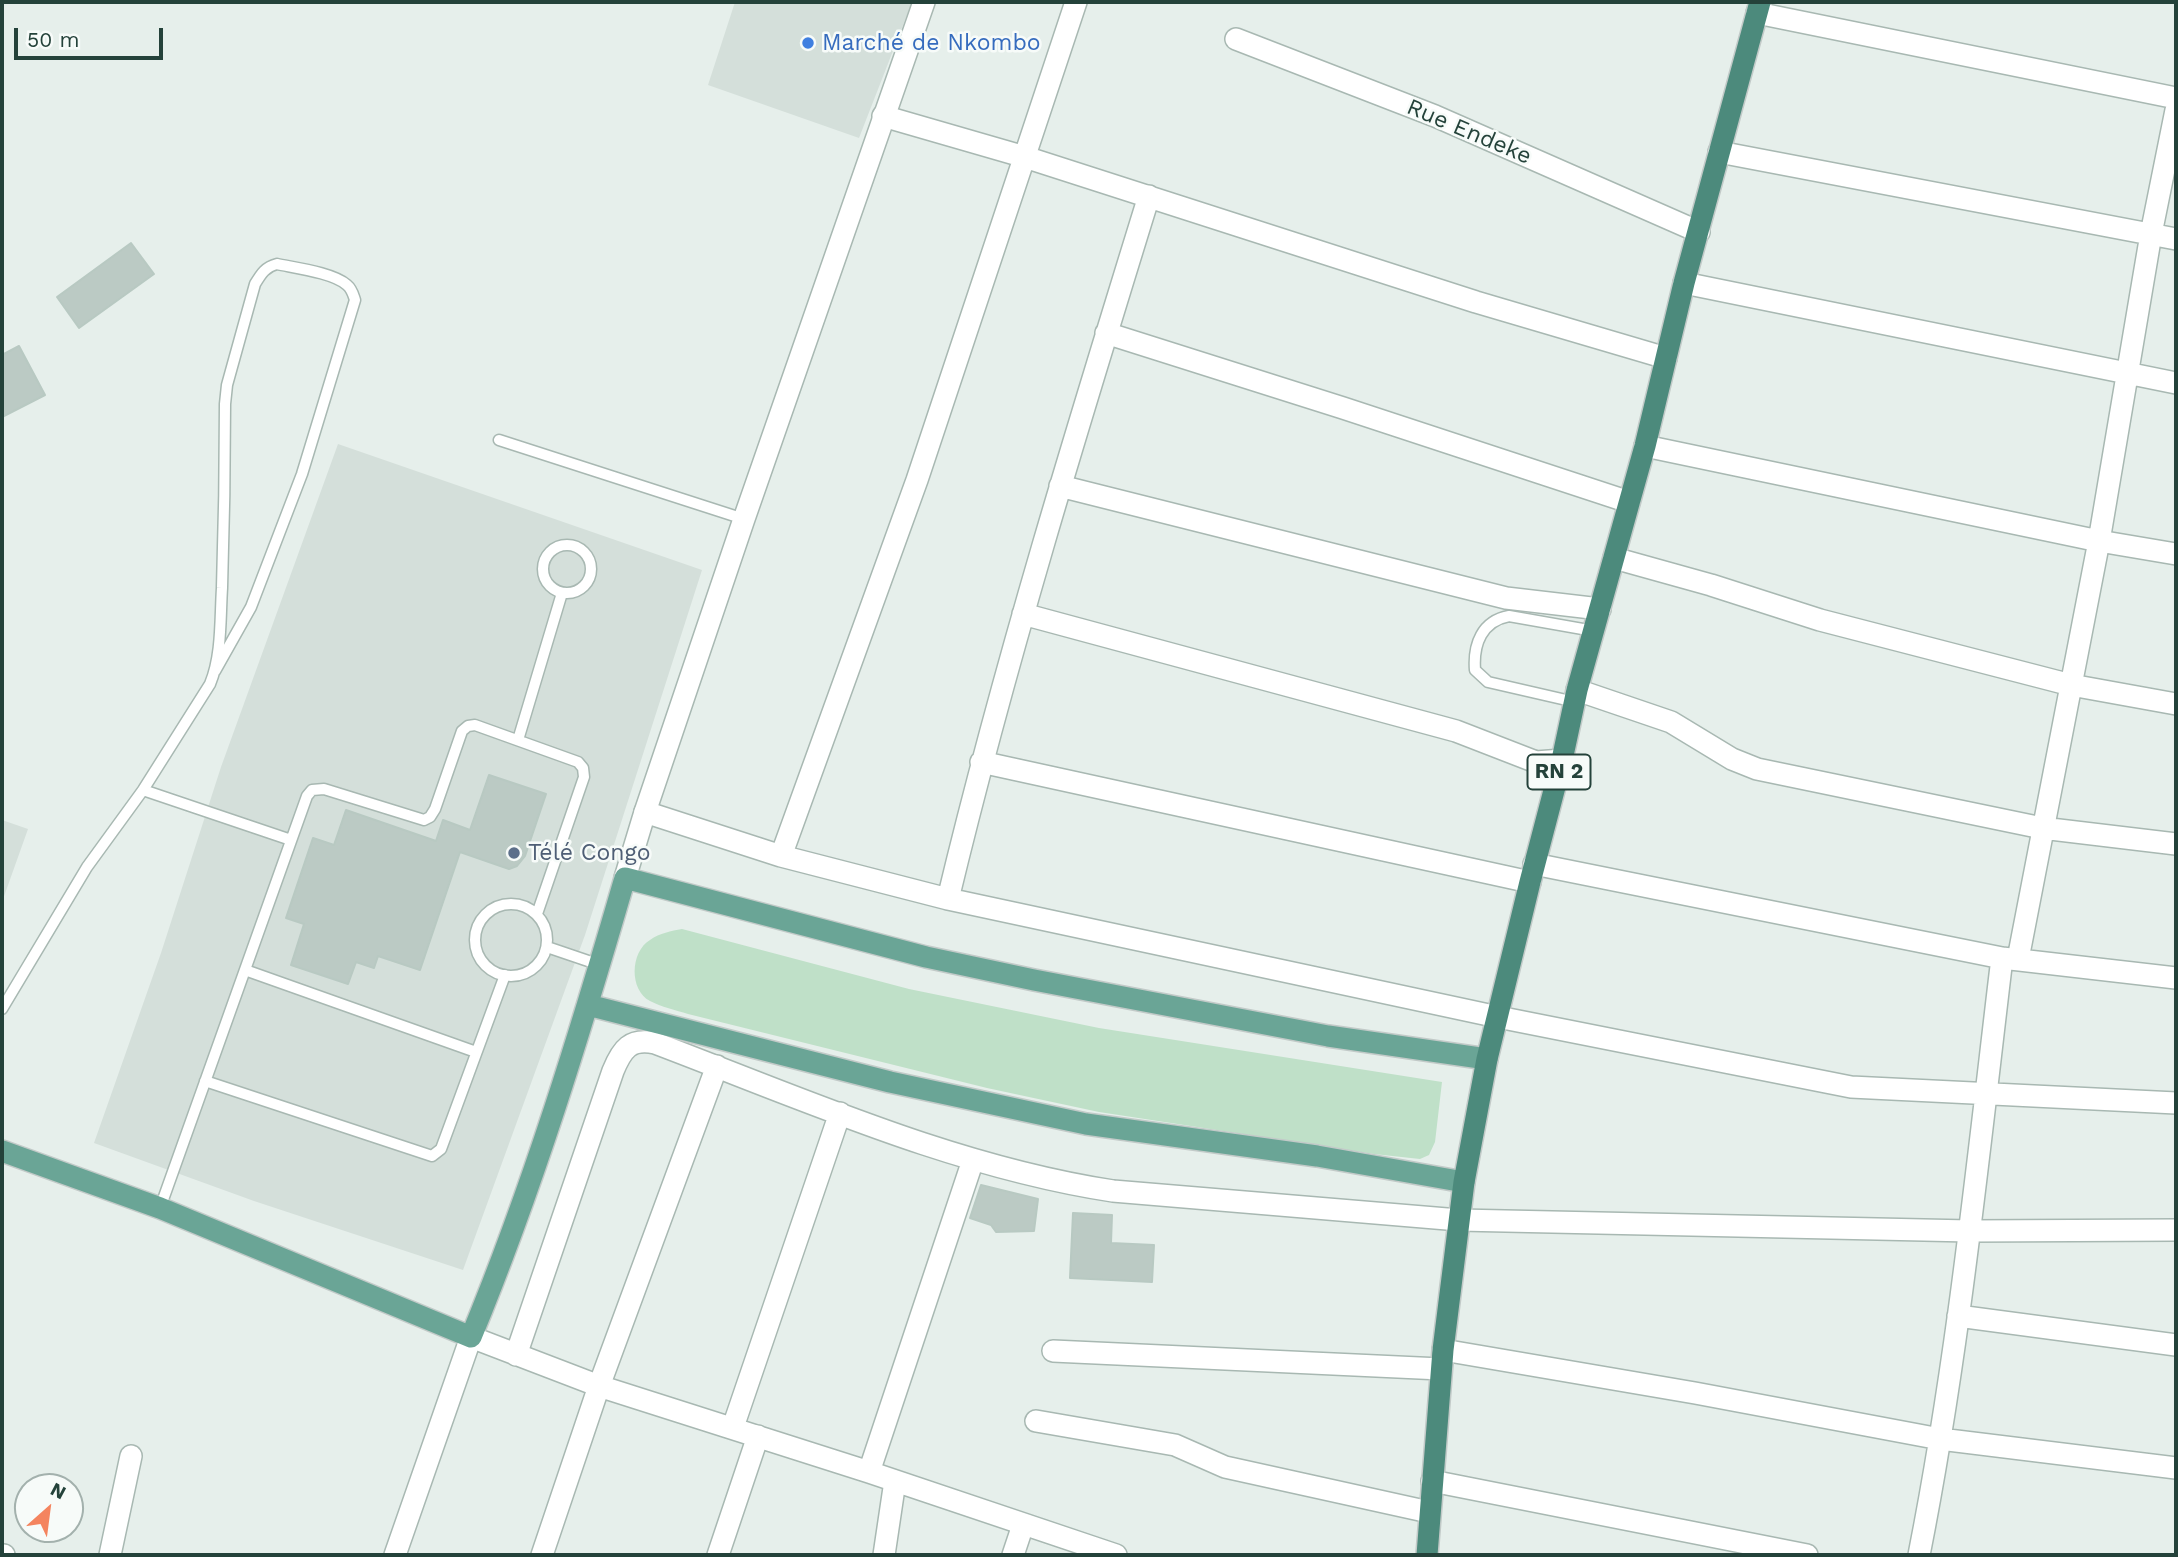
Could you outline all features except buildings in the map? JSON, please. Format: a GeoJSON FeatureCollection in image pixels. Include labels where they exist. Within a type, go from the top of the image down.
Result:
{"type":"FeatureCollection","features":[{"type":"Feature","properties":{"kind":"highway","name":"RN 2"},"geometry":{"type":"LineString","coordinates":[[1426,1555],[1442,1359],[1459,1220],[1488,1059],[1576,696],[1645,446],[1684,283],[1758,7]]}},
{"type":"Feature","properties":{"kind":"main road"},"geometry":{"type":"LineString","coordinates":[[2,1151],[160,1208],[471,1337],[519,1215],[588,1005],[625,878],[926,957],[1021,977],[1328,1036],[1488,1059]]}},
{"type":"Feature","properties":{"kind":"main road"},"geometry":{"type":"LineString","coordinates":[[588,1005],[890,1082],[1086,1124],[1317,1156],[1464,1182]]}},
{"type":"Feature","properties":{"kind":"street"},"geometry":{"type":"LineString","coordinates":[[625,878],[744,519],[924,2]]}},
{"type":"Feature","properties":{"kind":"street"},"geometry":{"type":"LineString","coordinates":[[781,856],[917,480],[1076,2]]}},
{"type":"Feature","properties":{"kind":"street"},"geometry":{"type":"LineString","coordinates":[[1758,7],[2176,98]]}},
{"type":"Feature","properties":{"kind":"street","name":"Rue Endeke"},"geometry":{"type":"LineString","coordinates":[[1236,39],[1435,116],[1699,232]]}},
{"type":"Feature","properties":{"kind":"street"},"geometry":{"type":"LineString","coordinates":[[1919,1555],[1958,1316],[1985,1093],[2010,959],[2042,828],[2099,541],[2151,234],[2176,110]]}},
{"type":"Feature","properties":{"kind":"street"},"geometry":{"type":"LineString","coordinates":[[883,117],[1025,157],[1450,293],[1666,358]]}},
{"type":"Feature","properties":{"kind":"street"},"geometry":{"type":"LineString","coordinates":[[1718,152],[2176,239]]}},
{"type":"Feature","properties":{"kind":"street"},"geometry":{"type":"LineString","coordinates":[[948,899],[981,762],[1023,614],[1149,196]]}},
{"type":"Feature","properties":{"kind":"street"},"geometry":{"type":"LineString","coordinates":[[1684,283],[2176,383]]}},
{"type":"Feature","properties":{"kind":"street"},"geometry":{"type":"LineString","coordinates":[[1106,333],[1629,502]]}},
{"type":"Feature","properties":{"kind":"street"},"geometry":{"type":"LineString","coordinates":[[1645,446],[2099,541],[2176,554]]}},
{"type":"Feature","properties":{"kind":"street"},"geometry":{"type":"LineString","coordinates":[[1060,486],[1506,598],[1600,609]]}},
{"type":"Feature","properties":{"kind":"street"},"geometry":{"type":"LineString","coordinates":[[1614,558],[1711,585],[1820,620],[2071,685],[2176,705]]}},
{"type":"Feature","properties":{"kind":"street"},"geometry":{"type":"LineString","coordinates":[[1023,614],[1456,731],[1536,761],[1562,760]]}},
{"type":"Feature","properties":{"kind":"street"},"geometry":{"type":"LineString","coordinates":[[1576,696],[1671,722],[1732,760],[1757,769],[2042,828],[2176,845]]}},
{"type":"Feature","properties":{"kind":"street"},"geometry":{"type":"LineString","coordinates":[[981,762],[1532,873],[2010,959],[2176,978]]}},
{"type":"Feature","properties":{"kind":"street"},"geometry":{"type":"LineString","coordinates":[[645,812],[781,856],[948,899],[1498,1017],[1851,1087],[2176,1102]]}},
{"type":"Feature","properties":{"kind":"street"},"geometry":{"type":"LineString","coordinates":[[516,1355],[618,1057],[631,1044],[645,1041],[973,1160],[1112,1191],[1459,1220],[1970,1231],[2176,1230]]}},
{"type":"Feature","properties":{"kind":"street"},"geometry":{"type":"LineString","coordinates":[[542,1555],[599,1386],[716,1066]]}},
{"type":"Feature","properties":{"kind":"street"},"geometry":{"type":"LineString","coordinates":[[733,1427],[840,1113]]}},
{"type":"Feature","properties":{"kind":"street"},"geometry":{"type":"LineString","coordinates":[[869,1472],[973,1160]]}},
{"type":"Feature","properties":{"kind":"street"},"geometry":{"type":"LineString","coordinates":[[1958,1316],[2176,1345]]}},
{"type":"Feature","properties":{"kind":"street"},"geometry":{"type":"LineString","coordinates":[[395,1555],[471,1337],[599,1386],[733,1427],[1116,1555]]}},
{"type":"Feature","properties":{"kind":"street"},"geometry":{"type":"LineString","coordinates":[[1053,1350],[1442,1359],[1695,1393],[1940,1439],[2176,1468]]}},
{"type":"Feature","properties":{"kind":"street"},"geometry":{"type":"LineString","coordinates":[[1036,1421],[1175,1445],[1225,1467],[1429,1512]]}},
{"type":"Feature","properties":{"kind":"street"},"geometry":{"type":"LineString","coordinates":[[718,1555],[758,1436]]}},
{"type":"Feature","properties":{"kind":"street"},"geometry":{"type":"LineString","coordinates":[[110,1555],[131,1456]]}},
{"type":"Feature","properties":{"kind":"street"},"geometry":{"type":"LineString","coordinates":[[884,1555],[895,1481]]}},
{"type":"Feature","properties":{"kind":"street"},"geometry":{"type":"LineString","coordinates":[[1432,1481],[1807,1555]]}},
{"type":"Feature","properties":{"kind":"street"},"geometry":{"type":"LineString","coordinates":[[1013,1555],[1023,1525]]}},
{"type":"Feature","properties":{"kind":"lane"},"geometry":{"type":"LineString","coordinates":[[2,1009],[87,867],[143,790],[209,684],[251,607],[302,474],[355,300],[353,291],[336,279],[277,264],[269,266],[261,273],[255,284],[227,385],[221,599],[215,671]]}},
{"type":"Feature","properties":{"kind":"lane"},"geometry":{"type":"LineString","coordinates":[[499,440],[744,519]]}},
{"type":"Feature","properties":{"kind":"lane"},"geometry":{"type":"LineString","coordinates":[[566,544],[573,545],[589,557],[590,578],[582,589],[562,593],[550,586],[546,580],[543,573],[544,560],[553,549],[566,544]]}},
{"type":"Feature","properties":{"kind":"lane"},"geometry":{"type":"LineString","coordinates":[[518,740],[562,593]]}},
{"type":"Feature","properties":{"kind":"lane"},"geometry":{"type":"LineString","coordinates":[[1576,696],[1488,682],[1475,670],[1474,658],[1483,629],[1496,618],[1509,616],[1594,631]]}},
{"type":"Feature","properties":{"kind":"lane"},"geometry":{"type":"LineString","coordinates":[[160,1208],[307,796],[312,790],[324,789],[424,820],[430,817],[435,809],[462,730],[475,725],[578,762],[583,768],[584,777],[537,914]]}},
{"type":"Feature","properties":{"kind":"lane"},"geometry":{"type":"LineString","coordinates":[[143,790],[292,840]]}},
{"type":"Feature","properties":{"kind":"lane"},"geometry":{"type":"LineString","coordinates":[[508,904],[528,908],[537,914],[546,929],[547,947],[536,966],[516,975],[505,975],[486,965],[476,948],[475,937],[482,918],[489,911],[508,904]]}},
{"type":"Feature","properties":{"kind":"lane"},"geometry":{"type":"LineString","coordinates":[[547,947],[600,965]]}},
{"type":"Feature","properties":{"kind":"lane"},"geometry":{"type":"LineString","coordinates":[[245,970],[476,1052]]}},
{"type":"Feature","properties":{"kind":"lane"},"geometry":{"type":"LineString","coordinates":[[205,1081],[432,1156],[441,1149],[505,975]]}},
{"type":"Feature","properties":{"kind":"shaded area","name":"Marché de Nkombo"},"geometry":{"type":"Polygon","coordinates":[[[735,2],[912,2],[859,138],[708,85],[735,2]]]}},
{"type":"Feature","properties":{"kind":"shaded area"},"geometry":{"type":"Polygon","coordinates":[[[338,444],[702,570],[585,935],[463,1270],[254,1201],[94,1143],[161,953],[221,767],[338,444]]]}},
{"type":"Feature","properties":{"kind":"shaded area"},"geometry":{"type":"Polygon","coordinates":[[[2,820],[28,829],[2,902],[2,820]]]}},
{"type":"Feature","properties":{"kind":"green space"},"geometry":{"type":"Polygon","coordinates":[[[682,929],[909,989],[1099,1028],[1442,1082],[1435,1142],[1429,1155],[1420,1159],[1099,1112],[987,1088],[688,1014],[650,1001],[638,989],[635,980],[636,962],[643,946],[658,936],[682,929]]]}},
{"type":"Feature","properties":{"kind":"place","name":"Marché de Nkombo"},"geometry":{"type":"Point","coordinates":[808,43]}},
{"type":"Feature","properties":{"kind":"place","name":"Télé Congo"},"geometry":{"type":"Point","coordinates":[514,853]}}]}
